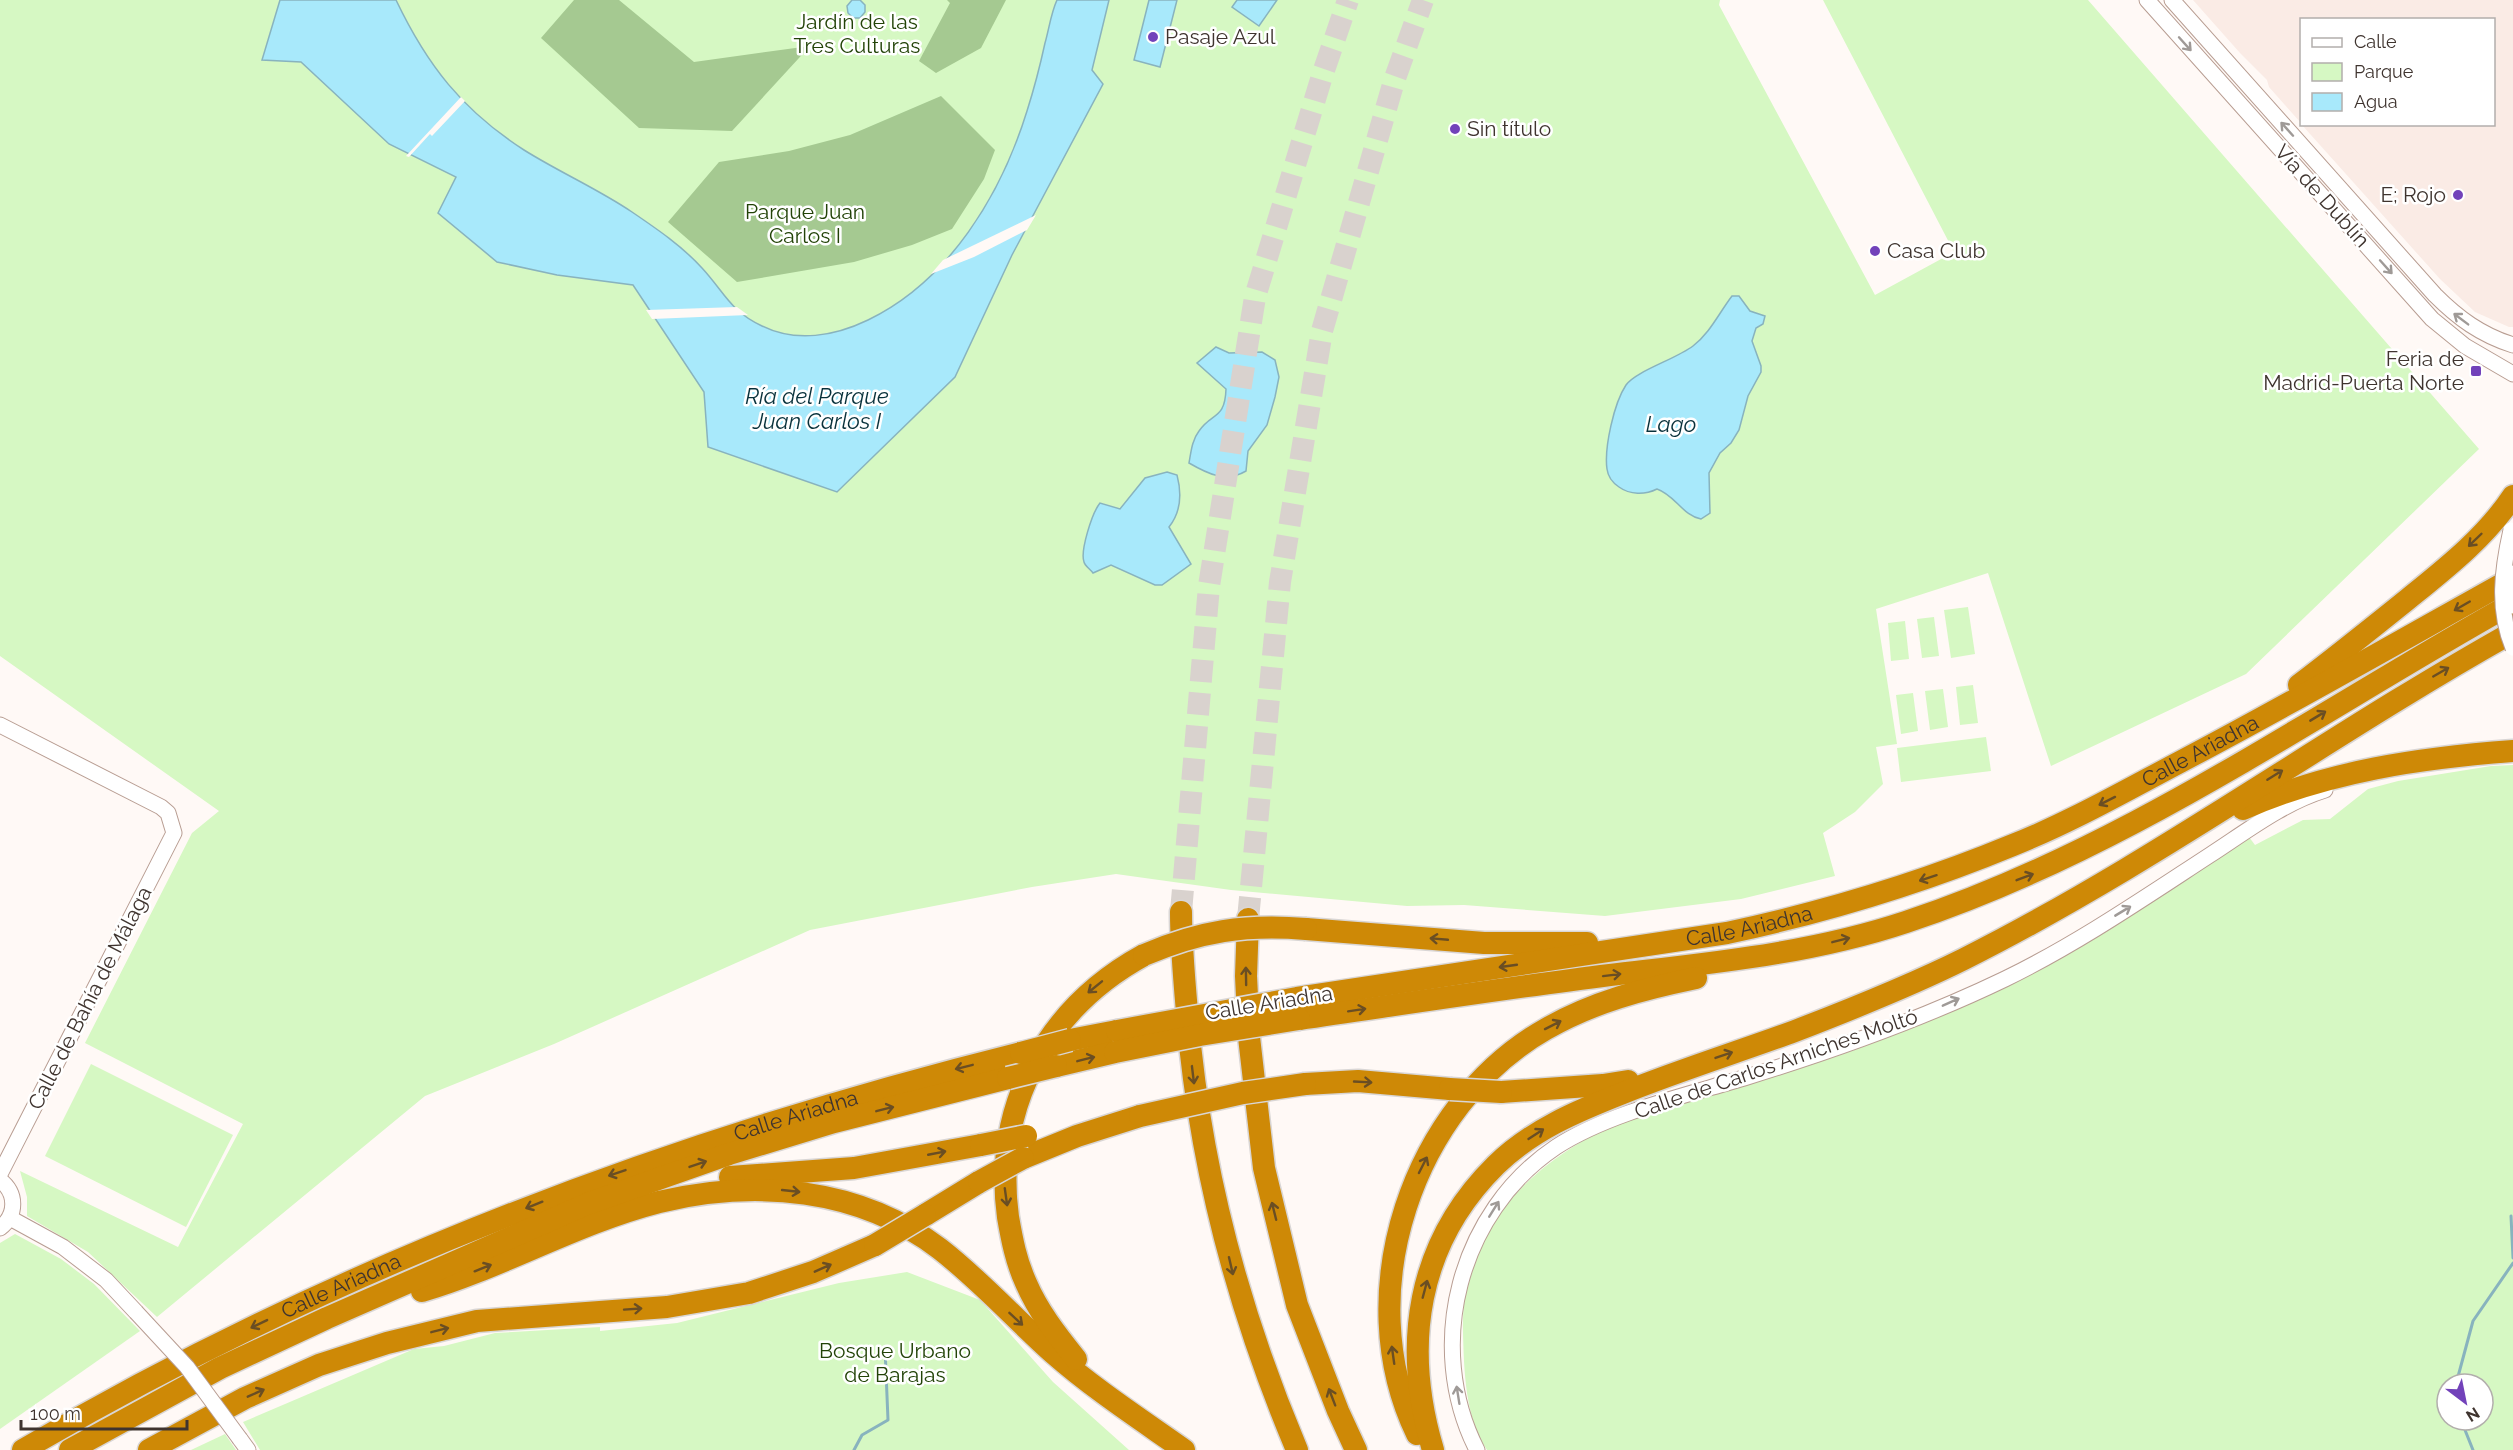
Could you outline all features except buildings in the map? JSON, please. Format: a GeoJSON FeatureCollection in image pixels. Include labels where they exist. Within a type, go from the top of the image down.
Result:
{"type":"FeatureCollection","features":[{"type":"Feature","properties":{"kind":"highway"},"geometry":{"type":"LineString","coordinates":[[2233,734],[2341,653],[2421,588],[2492,524],[2513,496]]}},
{"type":"Feature","properties":{"kind":"highway","name":"Calle Ariadna"},"geometry":{"type":"LineString","coordinates":[[70,1450],[220,1368],[327,1318],[619,1191],[729,1154],[834,1122],[1056,1066],[1116,1042],[1780,921],[1867,898],[1936,875],[2060,825],[2233,734],[2513,575]]}},
{"type":"Feature","properties":{"kind":"highway","name":"Calle Ariadna"},"geometry":{"type":"LineString","coordinates":[[1298,1008],[1518,987],[1784,953],[1905,923],[2039,871],[2195,789],[2513,604]]}},
{"type":"Feature","properties":{"kind":"highway"},"geometry":{"type":"LineString","coordinates":[[1432,1450],[1422,1412],[1416,1359],[1418,1321],[1425,1288],[1437,1252],[1448,1229],[1469,1196],[1497,1164],[1529,1138],[1556,1121],[1668,1074],[1795,1031],[1902,988],[1953,964],[2040,918],[2173,840],[2434,676],[2513,632]]}},
{"type":"Feature","properties":{"kind":"highway"},"geometry":{"type":"LineString","coordinates":[[2173,840],[2308,783],[2424,759],[2505,752]]}},
{"type":"Feature","properties":{"kind":"highway"},"geometry":{"type":"LineString","coordinates":[[1181,912],[1190,1044],[1204,1148],[1234,1279],[1277,1403],[1297,1450]]}},
{"type":"Feature","properties":{"kind":"highway"},"geometry":{"type":"LineString","coordinates":[[1248,919],[1246,976],[1249,1037],[1264,1168],[1297,1305],[1338,1411],[1356,1450]]}},
{"type":"Feature","properties":{"kind":"highway"},"geometry":{"type":"LineString","coordinates":[[1186,1450],[1077,1360],[1045,1321],[1025,1282],[1012,1246],[1004,1187],[1006,1151],[1017,1101],[1036,1060],[1059,1024],[1089,992],[1120,968],[1144,955],[1186,939],[1233,928],[1305,929],[1484,943],[1669,942]]}},
{"type":"Feature","properties":{"kind":"highway"},"geometry":{"type":"LineString","coordinates":[[1424,1450],[1404,1404],[1396,1373],[1390,1323],[1392,1263],[1407,1203],[1420,1168],[1462,1102],[1477,1083],[1506,1058],[1544,1030],[1582,1010],[1637,991],[1746,968],[1784,953]]}},
{"type":"Feature","properties":{"kind":"highway","name":"Calle Ariadna"},"geometry":{"type":"LineString","coordinates":[[23,1450],[205,1351],[316,1296],[436,1244],[589,1183],[683,1150],[900,1083],[1070,1040],[1116,1042]]}},
{"type":"Feature","properties":{"kind":"highway"},"geometry":{"type":"LineString","coordinates":[[487,1248],[646,1195],[702,1181],[779,1172],[854,1168],[981,1145],[1024,1147],[1077,1136],[1140,1116],[1243,1093],[1305,1084],[1358,1081],[1501,1092],[1603,1085],[1668,1074]]}},
{"type":"Feature","properties":{"kind":"highway"},"geometry":{"type":"LineString","coordinates":[[149,1450],[245,1398],[298,1374],[387,1343],[477,1321],[667,1307],[749,1293],[813,1272],[875,1245],[979,1182],[1024,1147]]}},
{"type":"Feature","properties":{"kind":"highway"},"geometry":{"type":"LineString","coordinates":[[327,1318],[442,1285],[601,1221],[656,1203],[694,1194],[724,1191],[782,1190],[814,1194],[847,1202],[895,1221],[939,1249],[1055,1355],[1117,1404],[1186,1450]]}},
{"type":"Feature","properties":{"kind":"street","name":"Vía de Dublín"},"geometry":{"type":"LineString","coordinates":[[2146,0],[2432,319],[2465,346],[2513,374]]}},
{"type":"Feature","properties":{"kind":"street","name":"Vía de Dublín"},"geometry":{"type":"LineString","coordinates":[[2172,0],[2435,295],[2474,328],[2494,339],[2513,345]]}},
{"type":"Feature","properties":{"kind":"street"},"geometry":{"type":"LineString","coordinates":[[2512,527],[2503,567],[2502,596],[2504,616],[2513,648]]}},
{"type":"Feature","properties":{"kind":"street"},"geometry":{"type":"LineString","coordinates":[[2513,575],[2513,604]]}},
{"type":"Feature","properties":{"kind":"street","name":"Calle de Bahía de Málaga"},"geometry":{"type":"LineString","coordinates":[[0,724],[161,807],[168,813],[174,833],[0,1174]]}},
{"type":"Feature","properties":{"kind":"street","name":"Calle de Carlos Arniches Moltó"},"geometry":{"type":"LineString","coordinates":[[1477,1450],[1461,1413],[1455,1376],[1452,1327],[1465,1265],[1474,1242],[1500,1199],[1521,1176],[1556,1147],[1587,1130],[1654,1105],[1870,1037],[2005,979],[2128,908],[2275,814],[2321,791],[2428,763],[2505,752]]}},
{"type":"Feature","properties":{"kind":"street"},"geometry":{"type":"LineString","coordinates":[[0,1180],[11,1192],[13,1209],[5,1223],[63,1247],[106,1280],[187,1367],[244,1445]]}},
{"type":"Feature","properties":{"kind":"shaded area"},"geometry":{"type":"Polygon","coordinates":[[[2193,0],[2513,0],[2513,327],[2475,312],[2440,279],[2303,126],[2495,126],[2495,18],[2300,18],[2300,122],[2269,87],[2267,80],[2193,0]]]}},
{"type":"Feature","properties":{"kind":"green space"},"geometry":{"type":"Polygon","coordinates":[[[0,0],[1720,0],[1719,5],[1875,295],[1954,252],[1823,0],[2088,0],[2479,449],[2246,674],[2051,766],[1988,573],[1876,609],[1897,744],[1876,747],[1883,784],[1855,812],[1823,833],[1835,876],[1741,899],[1605,916],[1464,905],[1407,906],[1231,890],[1116,874],[1032,887],[810,930],[554,1044],[425,1096],[157,1317],[88,1252],[27,1216],[27,1197],[20,1171],[178,1247],[243,1124],[85,1043],[192,833],[219,811],[0,656],[0,0]]]}},
{"type":"Feature","properties":{"kind":"green space"},"geometry":{"type":"Polygon","coordinates":[[[574,0],[619,0],[694,62],[810,46],[732,131],[639,128],[541,38],[574,0]]]}},
{"type":"Feature","properties":{"kind":"green space"},"geometry":{"type":"Polygon","coordinates":[[[947,0],[1006,0],[981,48],[936,73],[919,61],[950,3],[947,0]]]}},
{"type":"Feature","properties":{"kind":"green space","name":"Parque Juan Carlos I"},"geometry":{"type":"Polygon","coordinates":[[[941,96],[995,150],[984,179],[952,229],[912,245],[854,262],[737,282],[668,222],[719,162],[789,151],[850,135],[941,96]]]}},
{"type":"Feature","properties":{"kind":"green space"},"geometry":{"type":"Polygon","coordinates":[[[1968,607],[1975,654],[1951,658],[1944,610],[1968,607]]]}},
{"type":"Feature","properties":{"kind":"green space"},"geometry":{"type":"Polygon","coordinates":[[[1934,617],[1939,656],[1922,658],[1917,619],[1934,617]]]}},
{"type":"Feature","properties":{"kind":"green space"},"geometry":{"type":"Polygon","coordinates":[[[1905,621],[1909,659],[1891,661],[1888,623],[1905,621]]]}},
{"type":"Feature","properties":{"kind":"green space"},"geometry":{"type":"Polygon","coordinates":[[[1973,685],[1978,723],[1960,725],[1956,687],[1973,685]]]}},
{"type":"Feature","properties":{"kind":"green space"},"geometry":{"type":"Polygon","coordinates":[[[1943,689],[1948,727],[1930,730],[1925,691],[1943,689]]]}},
{"type":"Feature","properties":{"kind":"green space"},"geometry":{"type":"Polygon","coordinates":[[[1913,693],[1918,731],[1901,734],[1896,695],[1913,693]]]}},
{"type":"Feature","properties":{"kind":"green space"},"geometry":{"type":"Polygon","coordinates":[[[1986,737],[1991,771],[1901,782],[1897,748],[1986,737]]]}},
{"type":"Feature","properties":{"kind":"green space"},"geometry":{"type":"Polygon","coordinates":[[[2513,765],[2513,1450],[1487,1450],[1474,1423],[1465,1378],[1464,1303],[1470,1275],[1480,1248],[1493,1224],[1529,1180],[1551,1162],[1590,1137],[1634,1118],[1822,1061],[1898,1033],[2249,837],[2255,845],[2303,820],[2330,819],[2368,789],[2398,781],[2491,766],[2513,765]]]}},
{"type":"Feature","properties":{"kind":"green space"},"geometry":{"type":"Polygon","coordinates":[[[91,1064],[233,1135],[186,1227],[45,1156],[91,1064]]]}},
{"type":"Feature","properties":{"kind":"green space"},"geometry":{"type":"Polygon","coordinates":[[[15,1234],[61,1259],[94,1284],[140,1331],[0,1429],[0,1243],[15,1234]]]}},
{"type":"Feature","properties":{"kind":"green space","name":"Bosque Urbano de Barajas"},"geometry":{"type":"Polygon","coordinates":[[[907,1272],[980,1300],[1053,1382],[1129,1450],[260,1450],[243,1422],[414,1349],[444,1346],[495,1333],[600,1327],[600,1331],[677,1323],[839,1283],[907,1272]]]}},
{"type":"Feature","properties":{"kind":"green space"},"geometry":{"type":"Polygon","coordinates":[[[225,1434],[236,1450],[191,1450],[225,1434]]]}},
{"type":"Feature","properties":{"kind":"water","name":"Ría del Parque Juan Carlos I"},"geometry":{"type":"Polygon","coordinates":[[[280,0],[396,0],[420,45],[434,65],[464,102],[482,119],[524,150],[619,204],[669,238],[702,268],[742,314],[775,331],[802,336],[842,330],[868,320],[897,303],[923,283],[947,259],[987,204],[1003,174],[1027,111],[1057,0],[1109,0],[1092,70],[1103,84],[1012,255],[955,377],[837,492],[708,447],[704,392],[633,285],[557,275],[497,262],[438,213],[456,177],[389,144],[301,62],[262,60],[280,0]]]}},
{"type":"Feature","properties":{"kind":"water"},"geometry":{"type":"Polygon","coordinates":[[[852,0],[860,0],[865,5],[865,12],[860,18],[853,18],[848,13],[847,6],[852,0]]]}},
{"type":"Feature","properties":{"kind":"water"},"geometry":{"type":"Polygon","coordinates":[[[1149,0],[1177,0],[1160,67],[1134,60],[1149,0]]]}},
{"type":"Feature","properties":{"kind":"water"},"geometry":{"type":"Polygon","coordinates":[[[1237,0],[1277,0],[1259,26],[1232,7],[1237,0]]]}},
{"type":"Feature","properties":{"kind":"water","name":"Lago"},"geometry":{"type":"Polygon","coordinates":[[[1732,296],[1739,296],[1750,311],[1765,316],[1763,324],[1756,328],[1752,341],[1761,372],[1748,396],[1739,430],[1731,443],[1720,453],[1709,473],[1710,513],[1701,519],[1689,514],[1669,496],[1657,489],[1633,493],[1615,484],[1607,469],[1609,438],[1614,414],[1626,385],[1638,375],[1677,356],[1699,341],[1732,296]]]}},
{"type":"Feature","properties":{"kind":"water"},"geometry":{"type":"Polygon","coordinates":[[[1216,347],[1229,353],[1262,352],[1275,360],[1279,377],[1267,425],[1248,451],[1246,471],[1239,475],[1224,477],[1210,474],[1189,463],[1197,435],[1204,425],[1220,411],[1225,399],[1226,389],[1197,363],[1216,347]]]}},
{"type":"Feature","properties":{"kind":"water"},"geometry":{"type":"Polygon","coordinates":[[[1167,472],[1177,475],[1180,489],[1178,509],[1169,527],[1191,564],[1162,585],[1155,585],[1111,565],[1093,573],[1083,557],[1090,523],[1100,503],[1120,509],[1145,478],[1167,472]]]}},
{"type":"Feature","properties":{"kind":"pier"},"geometry":{"type":"Polygon","coordinates":[[[461,97],[465,101],[432,136],[430,134],[409,157],[406,156],[461,97]]]}},
{"type":"Feature","properties":{"kind":"pier"},"geometry":{"type":"Polygon","coordinates":[[[1036,215],[1027,230],[974,257],[931,274],[943,260],[1036,215]]]}},
{"type":"Feature","properties":{"kind":"pier"},"geometry":{"type":"Polygon","coordinates":[[[737,307],[748,315],[652,319],[646,310],[737,307]]]}},
{"type":"Feature","properties":{"kind":"waterway"},"geometry":{"type":"LineString","coordinates":[[2511,1216],[2513,1258]]}},
{"type":"Feature","properties":{"kind":"waterway"},"geometry":{"type":"LineString","coordinates":[[2459,1372],[2473,1321],[2513,1263]]}},
{"type":"Feature","properties":{"kind":"waterway"},"geometry":{"type":"LineString","coordinates":[[854,1450],[862,1435],[888,1420],[885,1348]]}},
{"type":"Feature","properties":{"kind":"waterway"},"geometry":{"type":"LineString","coordinates":[[2466,1432],[2473,1450]]}},
{"type":"Feature","properties":{"kind":"tunnel"},"geometry":{"type":"LineString","coordinates":[[1181,912],[1209,586],[1255,297],[1322,76],[1348,0]]}},
{"type":"Feature","properties":{"kind":"tunnel"},"geometry":{"type":"LineString","coordinates":[[1248,919],[1280,582],[1322,331],[1394,81],[1423,0]]}},
{"type":"Feature","properties":{"kind":"place","name":"Pasaje Azul"},"geometry":{"type":"Point","coordinates":[1153,37]}},
{"type":"Feature","properties":{"kind":"place","name":"Sin título"},"geometry":{"type":"Point","coordinates":[1455,129]}},
{"type":"Feature","properties":{"kind":"place","name":"E; Rojo"},"geometry":{"type":"Point","coordinates":[2458,195]}},
{"type":"Feature","properties":{"kind":"place","name":"Casa Club"},"geometry":{"type":"Point","coordinates":[1875,251]}},
{"type":"Feature","properties":{"kind":"place","name":"Feria de Madrid-Puerta Norte"},"geometry":{"type":"Point","coordinates":[2476,371]}},
{"type":"Feature","properties":{"kind":"park label","name":"Jardín de las Tres Culturas"},"geometry":{"type":"Point","coordinates":[857,34]}}]}
